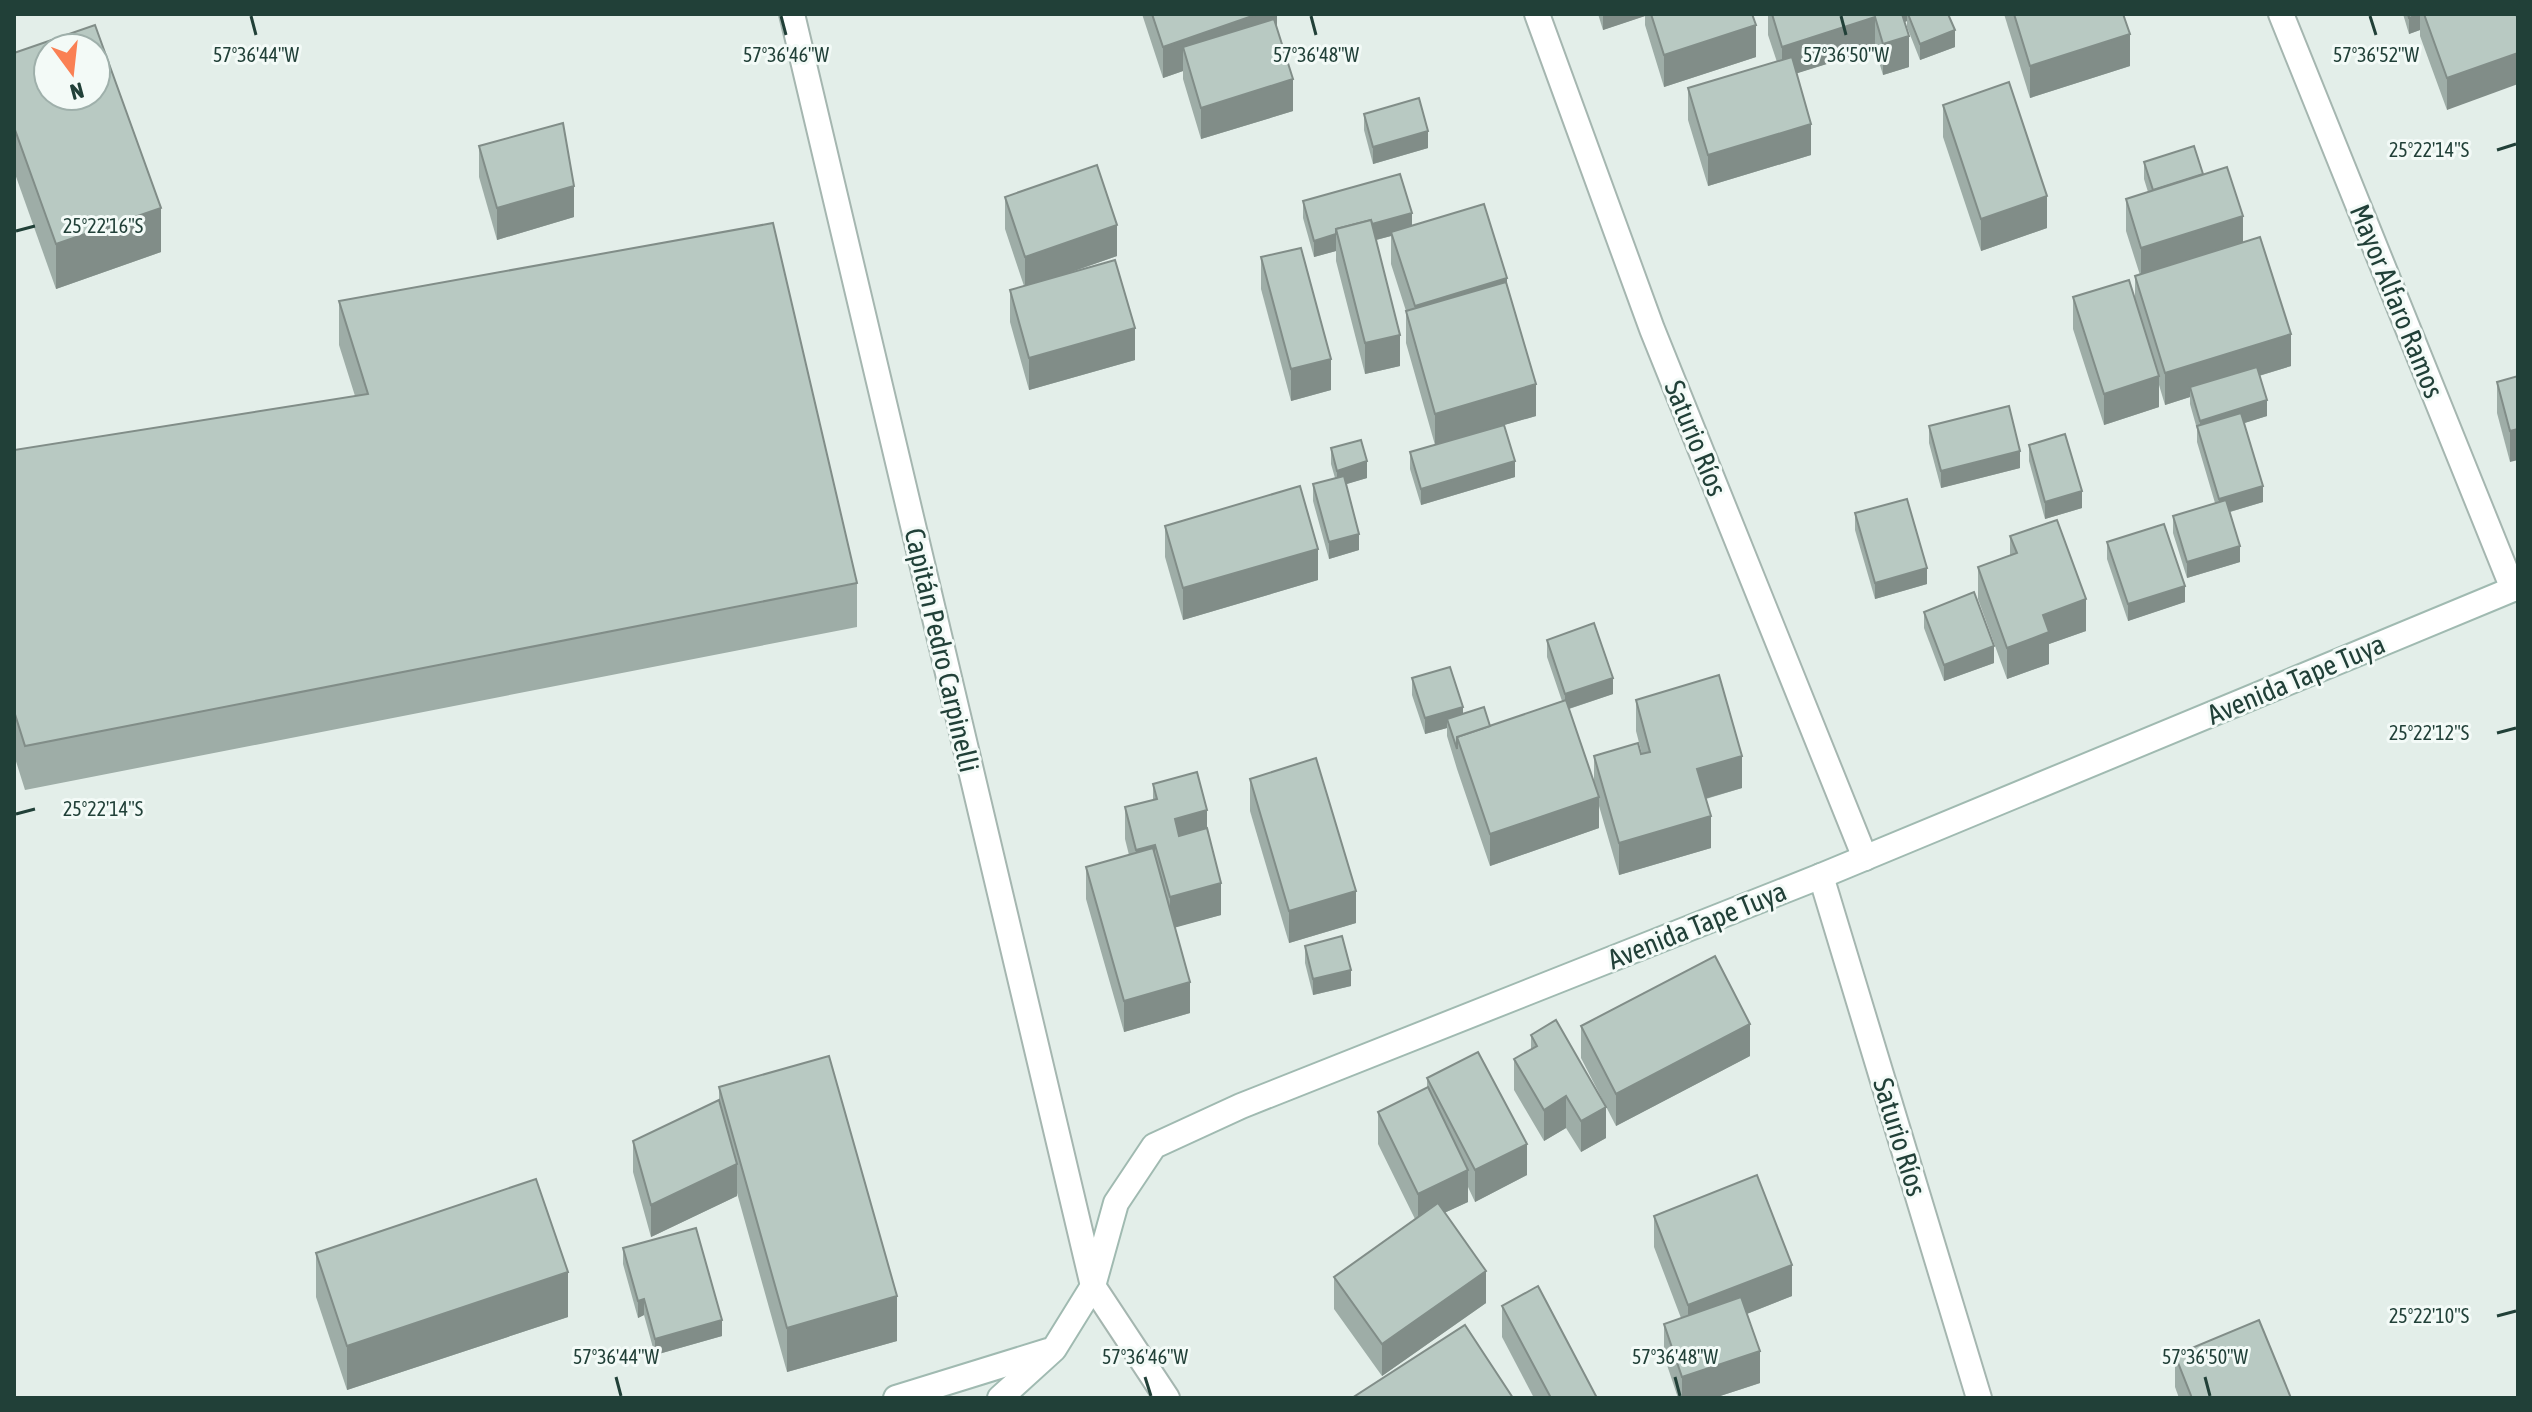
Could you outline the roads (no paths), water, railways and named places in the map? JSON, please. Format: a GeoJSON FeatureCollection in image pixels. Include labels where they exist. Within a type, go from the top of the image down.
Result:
{"type":"FeatureCollection","features":[{"type":"Feature","properties":{"kind":"street","name":"Capitán Pedro Carpinelli"},"geometry":{"type":"LineString","coordinates":[[792,14],[1093,1286]]}},
{"type":"Feature","properties":{"kind":"street","name":"Saturio Ríos"},"geometry":{"type":"LineString","coordinates":[[1537,14],[1652,329],[1865,858]]}},
{"type":"Feature","properties":{"kind":"street","name":"Mayor Alfaro Ramos"},"geometry":{"type":"LineString","coordinates":[[2281,14],[2516,588]]}},
{"type":"Feature","properties":{"kind":"street","name":"Avenida Tape Tuya"},"geometry":{"type":"LineString","coordinates":[[1000,1398],[1054,1349],[1093,1286],[1116,1203],[1154,1146],[1241,1106],[1821,876],[2516,588]]}},
{"type":"Feature","properties":{"kind":"street","name":"Saturio Ríos"},"geometry":{"type":"LineString","coordinates":[[1821,876],[1979,1398]]}},
{"type":"Feature","properties":{"kind":"street"},"geometry":{"type":"LineString","coordinates":[[1093,1286],[1167,1398]]}},
{"type":"Feature","properties":{"kind":"street"},"geometry":{"type":"LineString","coordinates":[[896,1398],[1054,1349]]}}]}
